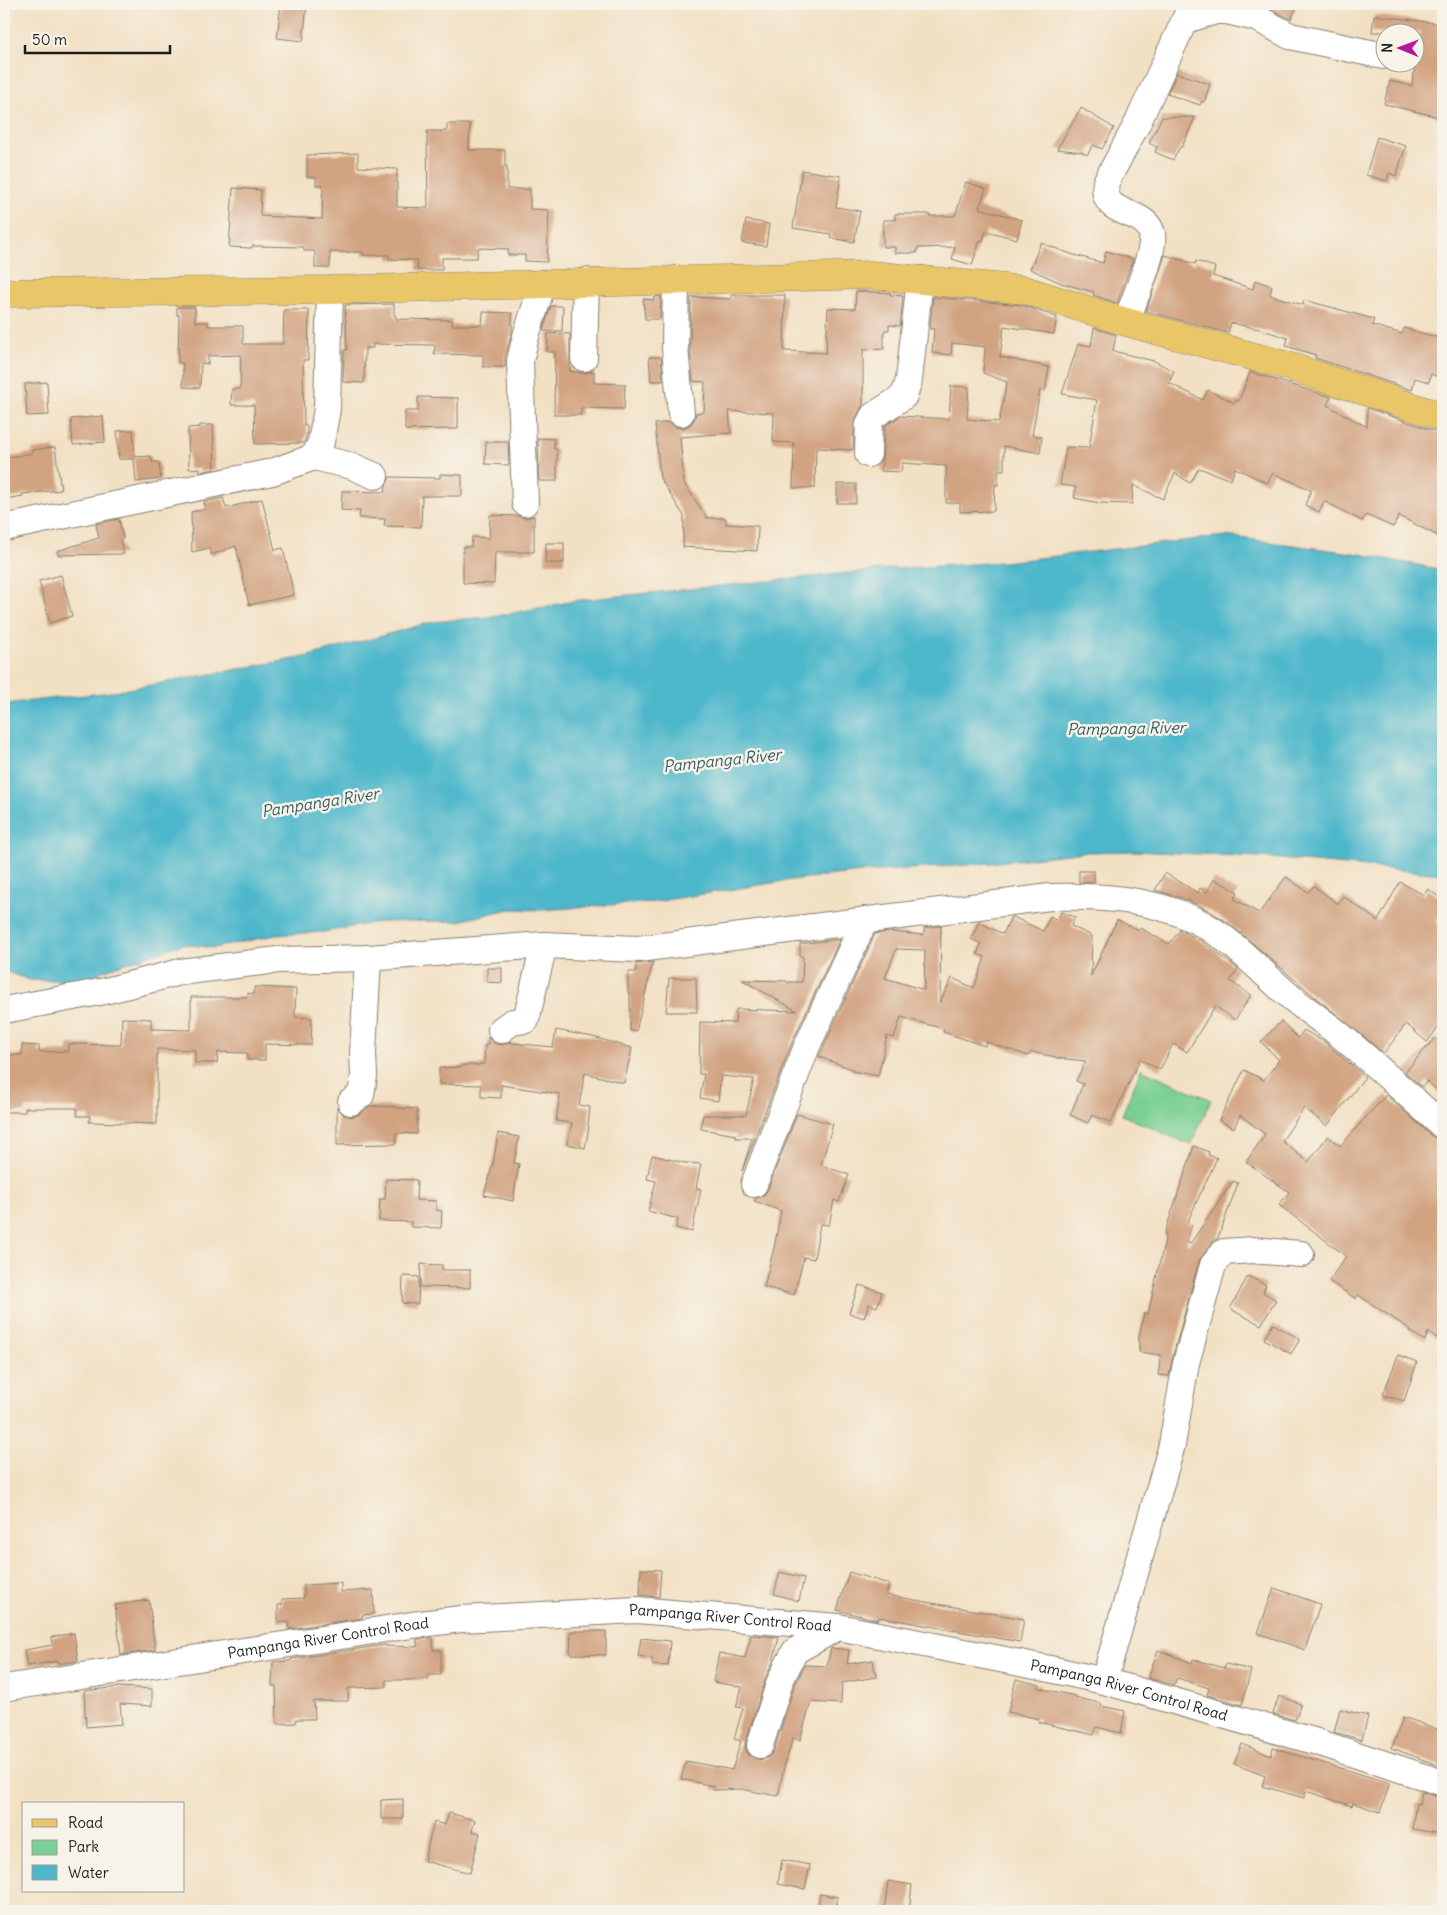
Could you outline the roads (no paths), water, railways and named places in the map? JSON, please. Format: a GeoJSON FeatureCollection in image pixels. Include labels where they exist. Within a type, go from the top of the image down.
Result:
{"type":"FeatureCollection","features":[{"type":"Feature","properties":{"kind":"main road"},"geometry":{"type":"LineString","coordinates":[[4,293],[330,290],[586,281],[871,275],[920,279],[1025,290],[1126,322],[1288,366],[1443,417]]}},
{"type":"Feature","properties":{"kind":"street"},"geometry":{"type":"LineString","coordinates":[[1126,322],[1148,261],[1152,236],[1147,225],[1142,220],[1118,210],[1108,200],[1105,190],[1106,182],[1138,122],[1188,12],[1227,11],[1256,18],[1290,36],[1374,54]]}},
{"type":"Feature","properties":{"kind":"street"},"geometry":{"type":"LineString","coordinates":[[676,279],[676,348],[681,413]]}},
{"type":"Feature","properties":{"kind":"street"},"geometry":{"type":"LineString","coordinates":[[868,454],[869,424],[873,416],[899,400],[906,393],[920,279]]}},
{"type":"Feature","properties":{"kind":"street"},"geometry":{"type":"LineString","coordinates":[[584,358],[586,281]]}},
{"type":"Feature","properties":{"kind":"street"},"geometry":{"type":"LineString","coordinates":[[525,503],[520,362],[526,336],[543,283]]}},
{"type":"Feature","properties":{"kind":"street"},"geometry":{"type":"LineString","coordinates":[[314,456],[321,442],[326,409],[330,290]]}},
{"type":"Feature","properties":{"kind":"street"},"geometry":{"type":"LineString","coordinates":[[4,528],[272,472],[314,456],[352,466],[375,476]]}},
{"type":"Feature","properties":{"kind":"street"},"geometry":{"type":"LineString","coordinates":[[4,1010],[105,991],[180,972],[278,960],[368,958],[544,945],[638,949],[1050,897],[1084,896],[1116,898],[1165,908],[1195,920],[1224,937],[1288,994],[1340,1035],[1443,1126]]}},
{"type":"Feature","properties":{"kind":"street"},"geometry":{"type":"LineString","coordinates":[[754,1184],[807,1046],[865,920]]}},
{"type":"Feature","properties":{"kind":"street"},"geometry":{"type":"LineString","coordinates":[[501,1030],[512,1022],[526,1020],[544,945]]}},
{"type":"Feature","properties":{"kind":"street"},"geometry":{"type":"LineString","coordinates":[[351,1102],[361,1095],[364,1076],[363,1053],[368,958]]}},
{"type":"Feature","properties":{"kind":"street"},"geometry":{"type":"LineString","coordinates":[[1104,1681],[1172,1445],[1186,1363],[1212,1265],[1224,1252],[1252,1250],[1301,1254]]}},
{"type":"Feature","properties":{"kind":"street","name":"Pampanga River Control Road"},"geometry":{"type":"LineString","coordinates":[[4,1688],[199,1656],[461,1619],[637,1610],[838,1627],[1050,1669],[1104,1681],[1317,1742],[1443,1783]]}},
{"type":"Feature","properties":{"kind":"street"},"geometry":{"type":"LineString","coordinates":[[760,1745],[780,1681],[795,1651],[838,1627]]}},
{"type":"Feature","properties":{"kind":"water","name":"Pampanga River"},"geometry":{"type":"Polygon","coordinates":[[[1225,536],[1360,554],[1443,570],[1443,874],[1260,857],[1134,851],[1086,852],[981,864],[852,873],[791,880],[653,902],[542,910],[509,909],[459,921],[378,922],[324,932],[275,935],[214,948],[183,944],[102,971],[88,981],[30,980],[4,971],[4,704],[112,692],[305,657],[432,622],[498,616],[579,600],[890,569],[1005,562],[1225,536]]]}}]}
